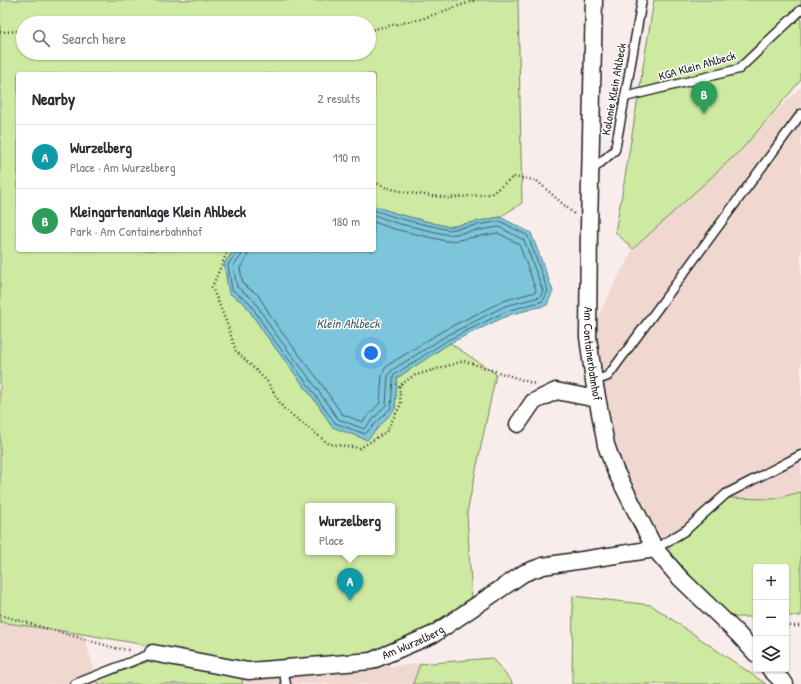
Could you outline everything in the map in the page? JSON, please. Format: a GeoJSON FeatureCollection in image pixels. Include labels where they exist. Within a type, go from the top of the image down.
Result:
{"type":"FeatureCollection","features":[{"type":"Feature","properties":{"kind":"street","name":"Am Containerbahnhof"},"geometry":{"type":"LineString","coordinates":[[594,0],[588,337],[594,381],[606,446],[615,470],[655,549],[679,577],[738,634],[753,651]]}},
{"type":"Feature","properties":{"kind":"street"},"geometry":{"type":"LineString","coordinates":[[518,424],[533,402],[556,391],[597,399]]}},
{"type":"Feature","properties":{"kind":"street","name":"Am Wurzelberg"},"geometry":{"type":"LineString","coordinates":[[153,653],[248,671],[371,661],[434,634],[524,572],[543,566],[655,549]]}},
{"type":"Feature","properties":{"kind":"street"},"geometry":{"type":"LineString","coordinates":[[773,672],[784,684]]}},
{"type":"Feature","properties":{"kind":"lane","name":"Kolonie Klein Ahlbeck"},"geometry":{"type":"LineString","coordinates":[[591,172],[615,150],[642,0]]}},
{"type":"Feature","properties":{"kind":"lane","name":"KGA Klein Ahlbeck"},"geometry":{"type":"LineString","coordinates":[[625,97],[739,69],[801,10]]}},
{"type":"Feature","properties":{"kind":"lane"},"geometry":{"type":"LineString","coordinates":[[594,381],[608,376],[801,114]]}},
{"type":"Feature","properties":{"kind":"lane"},"geometry":{"type":"LineString","coordinates":[[655,549],[686,530],[726,494],[801,455]]}},
{"type":"Feature","properties":{"kind":"lane"},"geometry":{"type":"LineString","coordinates":[[75,684],[153,653]]}},
{"type":"Feature","properties":{"kind":"lane"},"geometry":{"type":"LineString","coordinates":[[283,668],[286,684]]}},
{"type":"Feature","properties":{"kind":"path"},"geometry":{"type":"LineString","coordinates":[[376,28],[421,18],[476,0]]}},
{"type":"Feature","properties":{"kind":"path"},"geometry":{"type":"LineString","coordinates":[[0,32],[16,31]]}},
{"type":"Feature","properties":{"kind":"path"},"geometry":{"type":"LineString","coordinates":[[376,183],[388,188],[410,193],[448,198],[491,194],[514,177],[536,180],[589,228]]}},
{"type":"Feature","properties":{"kind":"path"},"geometry":{"type":"LineString","coordinates":[[227,252],[212,287],[236,351],[267,381],[283,408],[329,444],[360,448],[386,432],[401,404],[399,386],[413,376],[464,361],[556,391]]}},
{"type":"Feature","properties":{"kind":"path"},"geometry":{"type":"LineString","coordinates":[[0,615],[115,648],[153,653]]}},
{"type":"Feature","properties":{"kind":"path"},"geometry":{"type":"LineString","coordinates":[[789,626],[801,626]]}},
{"type":"Feature","properties":{"kind":"shaded area"},"geometry":{"type":"Polygon","coordinates":[[[801,87],[801,492],[773,499],[724,498],[667,550],[612,454],[591,329],[633,249],[801,87]]]}},
{"type":"Feature","properties":{"kind":"shaded area"},"geometry":{"type":"Polygon","coordinates":[[[0,622],[83,634],[99,684],[0,684],[0,622]]]}},
{"type":"Feature","properties":{"kind":"shaded area"},"geometry":{"type":"Polygon","coordinates":[[[420,664],[413,684],[242,684],[243,676],[420,664]]]}},
{"type":"Feature","properties":{"kind":"green space"},"geometry":{"type":"Polygon","coordinates":[[[0,0],[518,0],[522,203],[500,217],[449,227],[376,207],[376,72],[16,72],[16,252],[233,252],[224,264],[229,293],[245,304],[265,334],[319,406],[332,427],[395,409],[397,378],[450,343],[496,374],[467,513],[472,603],[429,629],[371,652],[310,661],[248,663],[83,634],[0,622],[0,0]]]}},
{"type":"Feature","properties":{"kind":"green space"},"geometry":{"type":"Polygon","coordinates":[[[654,0],[801,0],[801,80],[743,148],[633,249],[615,232],[654,0]]]}},
{"type":"Feature","properties":{"kind":"green space"},"geometry":{"type":"Polygon","coordinates":[[[801,492],[801,616],[789,616],[789,564],[753,564],[753,617],[729,617],[667,550],[724,498],[773,499],[801,492]]]}},
{"type":"Feature","properties":{"kind":"green space"},"geometry":{"type":"Polygon","coordinates":[[[573,596],[651,605],[766,684],[572,684],[573,596]]]}},
{"type":"Feature","properties":{"kind":"green space"},"geometry":{"type":"Polygon","coordinates":[[[492,658],[512,682],[512,684],[413,684],[420,664],[492,658]]]}},
{"type":"Feature","properties":{"kind":"green space"},"geometry":{"type":"Polygon","coordinates":[[[149,661],[243,676],[242,684],[99,684],[97,680],[149,661]]]}},
{"type":"Feature","properties":{"kind":"water","name":"Klein Ahlbeck"},"geometry":{"type":"Polygon","coordinates":[[[376,207],[449,227],[500,217],[531,233],[553,291],[547,305],[509,315],[450,343],[397,378],[395,409],[367,440],[332,427],[319,406],[265,334],[245,304],[229,293],[224,264],[233,252],[376,252],[376,207]]]}},
{"type":"Feature","properties":{"kind":"place","name":"Kleingartenanlage Klein Ahlbeck"},"geometry":{"type":"Point","coordinates":[704,114]}},
{"type":"Feature","properties":{"kind":"place","name":"Wurzelberg"},"geometry":{"type":"Point","coordinates":[350,601]}}]}
